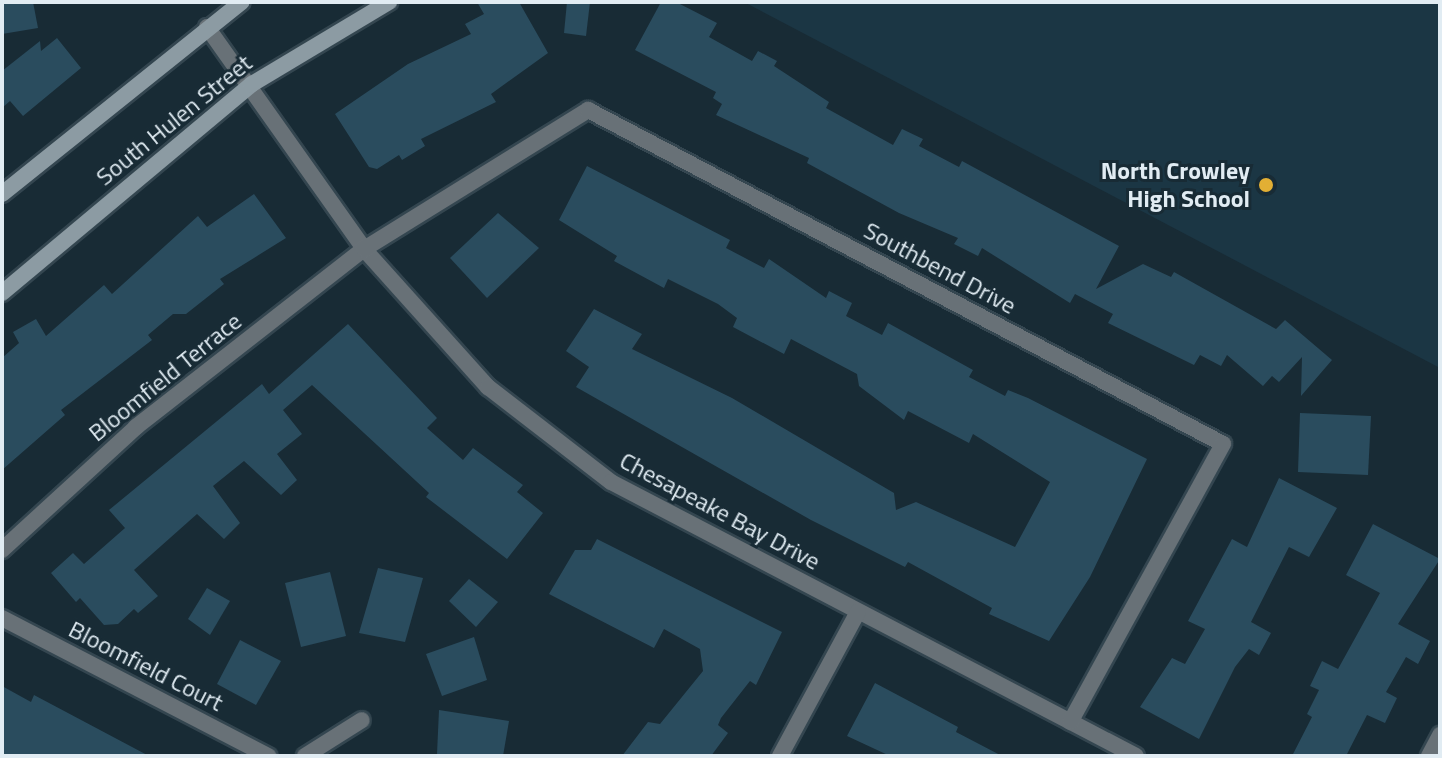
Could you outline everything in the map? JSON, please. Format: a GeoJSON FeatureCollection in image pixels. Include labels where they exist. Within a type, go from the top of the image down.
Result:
{"type":"FeatureCollection","features":[{"type":"Feature","properties":{"kind":"main road"},"geometry":{"type":"LineString","coordinates":[[2,194],[242,2]]}},
{"type":"Feature","properties":{"kind":"main road","name":"South Hulen Street"},"geometry":{"type":"LineString","coordinates":[[2,293],[252,84],[389,2]]}},
{"type":"Feature","properties":{"kind":"street","name":"Chesapeake Bay Drive"},"geometry":{"type":"LineString","coordinates":[[207,27],[252,84],[364,249],[488,387],[611,482],[1136,756]]}},
{"type":"Feature","properties":{"kind":"street","name":"Southbend Drive"},"geometry":{"type":"LineString","coordinates":[[364,249],[588,110],[1223,444],[1070,722]]}},
{"type":"Feature","properties":{"kind":"street","name":"Bloomfield Terrace"},"geometry":{"type":"LineString","coordinates":[[2,550],[136,427],[364,249]]}},
{"type":"Feature","properties":{"kind":"street"},"geometry":{"type":"LineString","coordinates":[[780,756],[858,612]]}},
{"type":"Feature","properties":{"kind":"street","name":"Bloomfield Court"},"geometry":{"type":"LineString","coordinates":[[2,618],[268,756]]}},
{"type":"Feature","properties":{"kind":"street"},"geometry":{"type":"LineString","coordinates":[[305,756],[362,720]]}},
{"type":"Feature","properties":{"kind":"street"},"geometry":{"type":"LineString","coordinates":[[1429,756],[1440,735]]}},
{"type":"Feature","properties":{"kind":"shaded area","name":"North Crowley High School"},"geometry":{"type":"Polygon","coordinates":[[[744,2],[1440,2],[1440,368],[744,2]]]}},
{"type":"Feature","properties":{"kind":"building"},"geometry":{"type":"Polygon","coordinates":[[[2,2],[33,2],[38,28],[2,34],[2,2]]]}},
{"type":"Feature","properties":{"kind":"building"},"geometry":{"type":"Polygon","coordinates":[[[477,2],[519,2],[548,53],[491,94],[496,102],[421,139],[425,146],[402,160],[399,155],[377,169],[369,167],[335,114],[408,64],[471,34],[465,24],[484,14],[477,2]]]}},
{"type":"Feature","properties":{"kind":"building"},"geometry":{"type":"Polygon","coordinates":[[[567,2],[590,2],[586,36],[564,33],[567,2]]]}},
{"type":"Feature","properties":{"kind":"building"},"geometry":{"type":"Polygon","coordinates":[[[661,2],[676,2],[717,23],[709,37],[752,61],[758,51],[777,61],[774,66],[829,102],[826,108],[893,145],[902,129],[923,139],[919,146],[959,167],[962,161],[1119,246],[1096,289],[1143,264],[1171,277],[1174,272],[1276,329],[1285,320],[1332,360],[1301,396],[1302,357],[1279,382],[1272,376],[1263,386],[1227,355],[1221,366],[1200,355],[1194,365],[1108,323],[1113,314],[1075,294],[1070,303],[982,248],[978,256],[954,244],[958,238],[899,213],[807,163],[809,158],[716,115],[722,104],[713,98],[716,92],[635,50],[661,2]]]}},
{"type":"Feature","properties":{"kind":"building"},"geometry":{"type":"Polygon","coordinates":[[[57,38],[81,68],[23,116],[10,101],[2,108],[2,71],[40,41],[41,51],[57,38]]]}},
{"type":"Feature","properties":{"kind":"building"},"geometry":{"type":"Polygon","coordinates":[[[587,166],[730,240],[726,248],[764,268],[769,259],[826,298],[829,291],[852,303],[846,316],[882,335],[888,323],[973,370],[969,377],[1005,396],[1008,390],[1028,398],[1147,459],[1090,577],[1049,641],[989,614],[992,608],[908,562],[905,567],[811,520],[576,387],[589,367],[566,351],[594,309],[642,334],[632,349],[732,398],[894,493],[896,510],[916,502],[1015,547],[1050,482],[973,434],[969,443],[908,411],[904,420],[859,386],[857,374],[791,339],[784,354],[733,327],[737,318],[718,304],[668,279],[664,288],[614,261],[617,256],[559,220],[587,166]]]}},
{"type":"Feature","properties":{"kind":"building"},"geometry":{"type":"Polygon","coordinates":[[[254,194],[286,238],[220,279],[224,284],[186,314],[173,314],[148,335],[152,340],[61,410],[65,415],[2,470],[2,358],[19,343],[13,332],[36,319],[46,336],[104,285],[112,294],[198,216],[207,227],[254,194]]]}},
{"type":"Feature","properties":{"kind":"building"},"geometry":{"type":"Polygon","coordinates":[[[498,213],[539,248],[487,298],[450,258],[498,213]]]}},
{"type":"Feature","properties":{"kind":"building"},"geometry":{"type":"Polygon","coordinates":[[[348,324],[437,418],[427,428],[463,460],[473,448],[523,485],[517,492],[543,513],[507,559],[426,497],[429,493],[312,385],[283,410],[302,434],[277,454],[297,480],[281,495],[244,461],[213,486],[240,523],[224,539],[197,514],[134,570],[158,596],[138,613],[134,609],[118,624],[104,625],[80,598],[76,602],[51,573],[73,553],[84,564],[125,528],[109,510],[262,384],[269,394],[348,324]]]}},
{"type":"Feature","properties":{"kind":"building"},"geometry":{"type":"Polygon","coordinates":[[[1300,413],[1371,416],[1368,475],[1298,472],[1300,413]]]}},
{"type":"Feature","properties":{"kind":"building"},"geometry":{"type":"Polygon","coordinates":[[[1279,478],[1337,508],[1309,557],[1289,547],[1251,622],[1271,633],[1259,655],[1249,649],[1235,667],[1199,739],[1140,707],[1172,658],[1185,664],[1205,629],[1188,621],[1232,539],[1247,547],[1279,478]]]}},
{"type":"Feature","properties":{"kind":"building"},"geometry":{"type":"Polygon","coordinates":[[[1373,524],[1440,559],[1398,624],[1430,641],[1418,664],[1406,657],[1386,692],[1397,698],[1385,723],[1367,715],[1346,756],[1292,756],[1312,717],[1307,714],[1319,690],[1310,686],[1322,661],[1338,669],[1380,593],[1346,575],[1373,524]]]}},
{"type":"Feature","properties":{"kind":"building"},"geometry":{"type":"Polygon","coordinates":[[[597,539],[782,632],[756,685],[750,681],[721,718],[718,725],[728,733],[711,756],[622,756],[648,722],[660,724],[703,671],[700,649],[664,629],[654,648],[549,594],[575,550],[591,550],[597,539]]]}},
{"type":"Feature","properties":{"kind":"building"},"geometry":{"type":"Polygon","coordinates":[[[378,568],[423,578],[405,642],[359,633],[378,568]]]}},
{"type":"Feature","properties":{"kind":"building"},"geometry":{"type":"Polygon","coordinates":[[[330,572],[346,636],[301,647],[285,583],[330,572]]]}},
{"type":"Feature","properties":{"kind":"building"},"geometry":{"type":"Polygon","coordinates":[[[469,579],[498,602],[476,627],[449,601],[469,579]]]}},
{"type":"Feature","properties":{"kind":"building"},"geometry":{"type":"Polygon","coordinates":[[[207,588],[230,601],[210,635],[188,619],[207,588]]]}},
{"type":"Feature","properties":{"kind":"building"},"geometry":{"type":"Polygon","coordinates":[[[474,637],[487,680],[442,696],[426,654],[474,637]]]}},
{"type":"Feature","properties":{"kind":"building"},"geometry":{"type":"Polygon","coordinates":[[[240,640],[281,661],[256,705],[217,684],[240,640]]]}},
{"type":"Feature","properties":{"kind":"building"},"geometry":{"type":"Polygon","coordinates":[[[875,683],[958,727],[956,732],[1002,756],[890,756],[847,736],[875,683]]]}},
{"type":"Feature","properties":{"kind":"building"},"geometry":{"type":"Polygon","coordinates":[[[2,686],[31,702],[34,695],[149,756],[2,756],[2,686]]]}},
{"type":"Feature","properties":{"kind":"building"},"geometry":{"type":"Polygon","coordinates":[[[439,710],[509,721],[503,756],[437,754],[439,710]]]}},
{"type":"Feature","properties":{"kind":"place","name":"North Crowley High School"},"geometry":{"type":"Point","coordinates":[1266,185]}}]}
